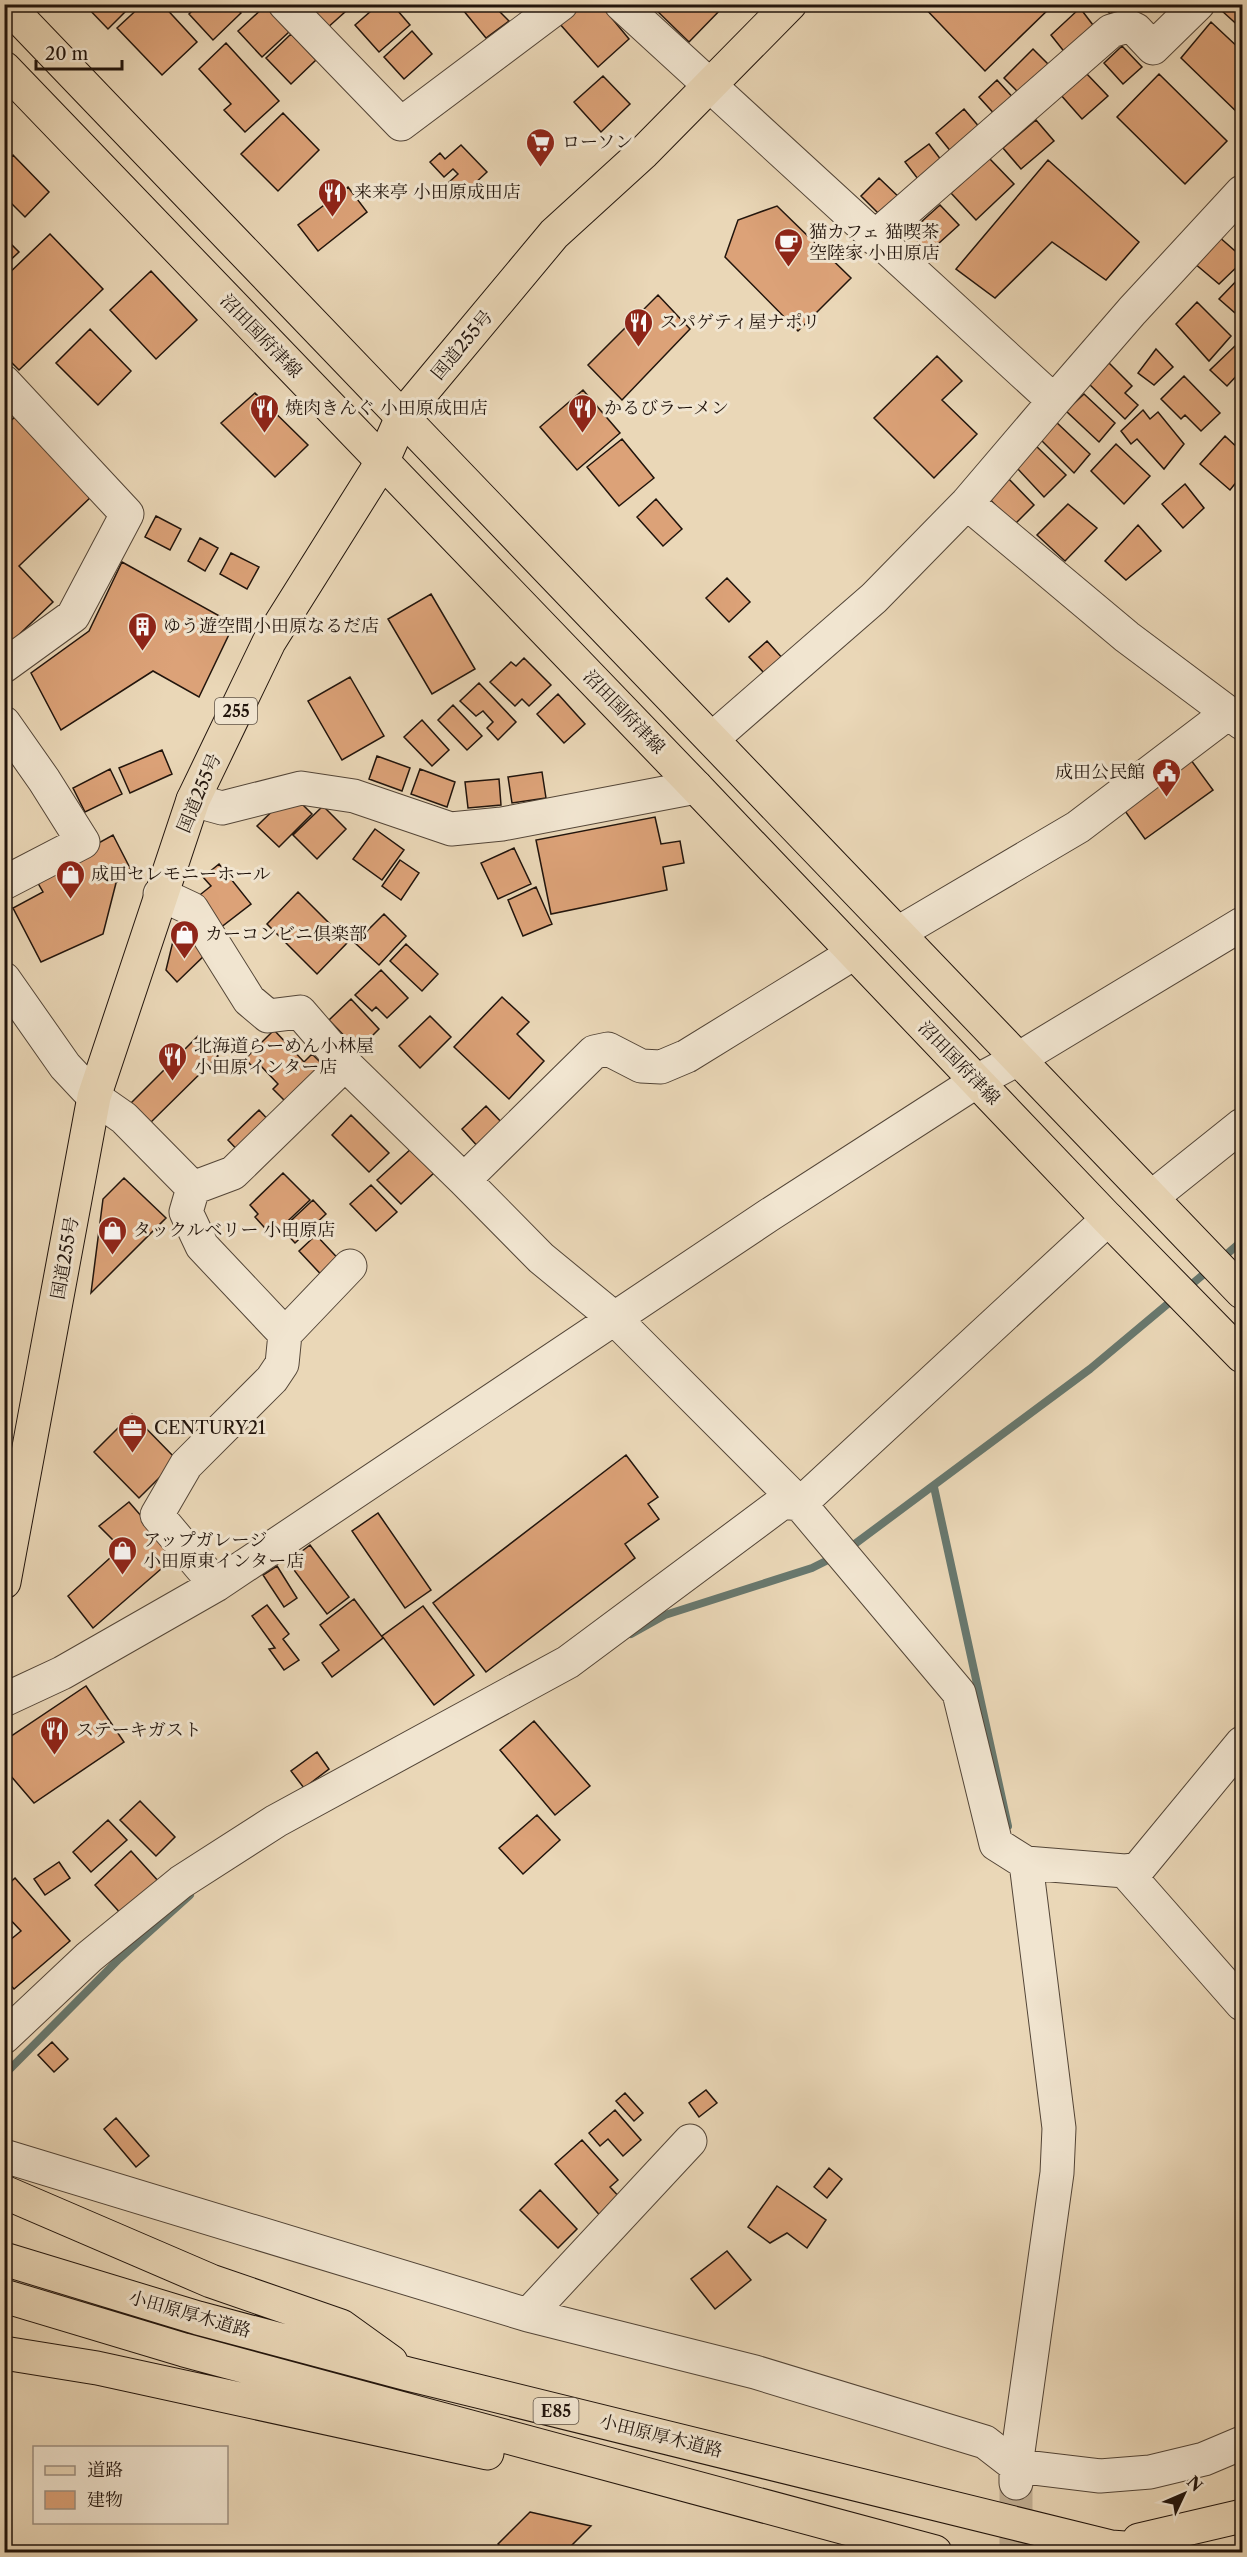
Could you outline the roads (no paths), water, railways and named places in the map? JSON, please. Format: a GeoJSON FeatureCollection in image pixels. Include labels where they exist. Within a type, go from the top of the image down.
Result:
{"type":"FeatureCollection","features":[{"type":"Feature","properties":{"kind":"main road"},"geometry":{"type":"LineString","coordinates":[[6,4],[403,415],[1236,1286]]}},
{"type":"Feature","properties":{"kind":"main road","name":"国道255号"},"geometry":{"type":"LineString","coordinates":[[4,1582],[94,1096],[193,800],[269,642],[382,462],[403,415],[554,234],[644,152],[790,4]]}},
{"type":"Feature","properties":{"kind":"main road","name":"沼田国府津線"},"geometry":{"type":"LineString","coordinates":[[4,68],[696,787],[1108,1220],[1242,1356]]}},
{"type":"Feature","properties":{"kind":"main road"},"geometry":{"type":"LineString","coordinates":[[4,2193],[211,2281],[341,2326],[408,2374]]}},
{"type":"Feature","properties":{"kind":"main road","name":"小田原厚木道路"},"geometry":{"type":"LineString","coordinates":[[4,2259],[198,2318],[408,2374],[1111,2547],[1178,2553]]}},
{"type":"Feature","properties":{"kind":"main road","name":"小田原厚木道路"},"geometry":{"type":"LineString","coordinates":[[4,2296],[184,2350],[935,2553]]}},
{"type":"Feature","properties":{"kind":"main road"},"geometry":{"type":"LineString","coordinates":[[4,2354],[96,2368],[873,2536]]}},
{"type":"Feature","properties":{"kind":"main road","name":"小田原厚木道路"},"geometry":{"type":"LineString","coordinates":[[1111,2547],[1242,2516]]}},
{"type":"Feature","properties":{"kind":"street"},"geometry":{"type":"LineString","coordinates":[[285,4],[401,124],[561,4]]}},
{"type":"Feature","properties":{"kind":"street"},"geometry":{"type":"LineString","coordinates":[[621,4],[708,87],[1054,400]]}},
{"type":"Feature","properties":{"kind":"street"},"geometry":{"type":"LineString","coordinates":[[874,238],[1112,31],[1128,26],[1136,30],[1153,48],[1198,4]]}},
{"type":"Feature","properties":{"kind":"street"},"geometry":{"type":"LineString","coordinates":[[712,739],[874,598],[967,503],[1132,311],[1236,212]]}},
{"type":"Feature","properties":{"kind":"street"},"geometry":{"type":"LineString","coordinates":[[4,382],[128,514],[73,616],[4,666]]}},
{"type":"Feature","properties":{"kind":"street"},"geometry":{"type":"LineString","coordinates":[[897,933],[1078,826],[1235,718],[1127,637],[967,503]]}},
{"type":"Feature","properties":{"kind":"street"},"geometry":{"type":"LineString","coordinates":[[4,723],[83,842],[4,883]]}},
{"type":"Feature","properties":{"kind":"street"},"geometry":{"type":"LineString","coordinates":[[193,800],[222,808],[301,788],[354,796],[451,829],[502,824],[696,787]]}},
{"type":"Feature","properties":{"kind":"street"},"geometry":{"type":"LineString","coordinates":[[160,894],[192,909],[249,1000],[268,1016],[300,1012],[345,1064],[541,1258],[614,1318],[800,1504],[959,1693],[996,1844],[1026,1863],[1125,1872],[1138,1869],[1242,1743]]}},
{"type":"Feature","properties":{"kind":"street"},"geometry":{"type":"LineString","coordinates":[[4,1700],[62,1672],[216,1585],[614,1318],[977,1081],[1018,1059],[1242,924]]}},
{"type":"Feature","properties":{"kind":"street"},"geometry":{"type":"LineString","coordinates":[[464,1180],[594,1052],[608,1049],[641,1066],[661,1067],[687,1056],[854,953]]}},
{"type":"Feature","properties":{"kind":"street"},"geometry":{"type":"LineString","coordinates":[[4,979],[65,1066],[94,1096],[124,1118],[193,1188]]}},
{"type":"Feature","properties":{"kind":"street"},"geometry":{"type":"LineString","coordinates":[[193,1188],[233,1173],[345,1064]]}},
{"type":"Feature","properties":{"kind":"street"},"geometry":{"type":"LineString","coordinates":[[1152,1197],[1242,1125]]}},
{"type":"Feature","properties":{"kind":"street"},"geometry":{"type":"LineString","coordinates":[[193,1188],[186,1212],[202,1246],[285,1334]]}},
{"type":"Feature","properties":{"kind":"street"},"geometry":{"type":"LineString","coordinates":[[4,2037],[89,1957],[181,1882],[276,1821],[568,1662],[783,1502],[800,1504],[1108,1220]]}},
{"type":"Feature","properties":{"kind":"street"},"geometry":{"type":"LineString","coordinates":[[216,1585],[157,1515],[186,1465],[272,1379],[282,1364],[285,1334],[350,1266]]}},
{"type":"Feature","properties":{"kind":"street"},"geometry":{"type":"LineString","coordinates":[[1016,2475],[1057,2173],[1059,2128],[1026,1863]]}},
{"type":"Feature","properties":{"kind":"street"},"geometry":{"type":"LineString","coordinates":[[1125,1872],[1242,2004]]}},
{"type":"Feature","properties":{"kind":"street"},"geometry":{"type":"LineString","coordinates":[[528,2315],[690,2141]]}},
{"type":"Feature","properties":{"kind":"street"},"geometry":{"type":"LineString","coordinates":[[4,2156],[528,2315],[755,2372],[985,2442],[1016,2475],[1100,2476],[1150,2472],[1204,2459],[1242,2443]]}},
{"type":"Feature","properties":{"kind":"waterway"},"geometry":{"type":"LineString","coordinates":[[1220,1260],[1242,1241]]}},
{"type":"Feature","properties":{"kind":"waterway"},"geometry":{"type":"LineString","coordinates":[[1186,1289],[1210,1269]]}},
{"type":"Feature","properties":{"kind":"waterway"},"geometry":{"type":"LineString","coordinates":[[848,1549],[1090,1369],[1176,1297]]}},
{"type":"Feature","properties":{"kind":"waterway"},"geometry":{"type":"LineString","coordinates":[[934,1487],[1008,1826]]}},
{"type":"Feature","properties":{"kind":"waterway"},"geometry":{"type":"LineString","coordinates":[[631,1634],[665,1615],[812,1568],[834,1557]]}},
{"type":"Feature","properties":{"kind":"waterway"},"geometry":{"type":"LineString","coordinates":[[4,2075],[119,1959],[190,1895]]}},
{"type":"Feature","properties":{"kind":"tunnel"},"geometry":{"type":"LineString","coordinates":[[1016,2484],[1016,2552]]}},
{"type":"Feature","properties":{"kind":"place","name":"ローソン"},"geometry":{"type":"Point","coordinates":[541,168]}},
{"type":"Feature","properties":{"kind":"place","name":"来来亭 小田原成田店"},"geometry":{"type":"Point","coordinates":[333,218]}},
{"type":"Feature","properties":{"kind":"place","name":"猫カフェ 猫喫茶 空陸家 小田原店"},"geometry":{"type":"Point","coordinates":[788,268]}},
{"type":"Feature","properties":{"kind":"place","name":"スパゲティ屋ナポリ"},"geometry":{"type":"Point","coordinates":[639,348]}},
{"type":"Feature","properties":{"kind":"place","name":"焼肉きんぐ 小田原成田店"},"geometry":{"type":"Point","coordinates":[264,434]}},
{"type":"Feature","properties":{"kind":"place","name":"かるびラーメン"},"geometry":{"type":"Point","coordinates":[583,434]}},
{"type":"Feature","properties":{"kind":"place","name":"ゆう遊空間小田原なるだ店"},"geometry":{"type":"Point","coordinates":[142,652]}},
{"type":"Feature","properties":{"kind":"place","name":"成田公民館"},"geometry":{"type":"Point","coordinates":[1166,798]}},
{"type":"Feature","properties":{"kind":"place","name":"成田セレモニーホール"},"geometry":{"type":"Point","coordinates":[70,900]}},
{"type":"Feature","properties":{"kind":"place","name":"カーコンビニ倶楽部"},"geometry":{"type":"Point","coordinates":[184,960]}},
{"type":"Feature","properties":{"kind":"place","name":"北海道らーめん小林屋 小田原インター店"},"geometry":{"type":"Point","coordinates":[173,1082]}},
{"type":"Feature","properties":{"kind":"place","name":"タックルベリー 小田原店"},"geometry":{"type":"Point","coordinates":[112,1256]}},
{"type":"Feature","properties":{"kind":"place","name":"CENTURY21"},"geometry":{"type":"Point","coordinates":[133,1454]}},
{"type":"Feature","properties":{"kind":"place","name":"アップガレージ 小田原東インター店"},"geometry":{"type":"Point","coordinates":[122,1576]}},
{"type":"Feature","properties":{"kind":"place","name":"ステーキガスト"},"geometry":{"type":"Point","coordinates":[55,1756]}}]}
